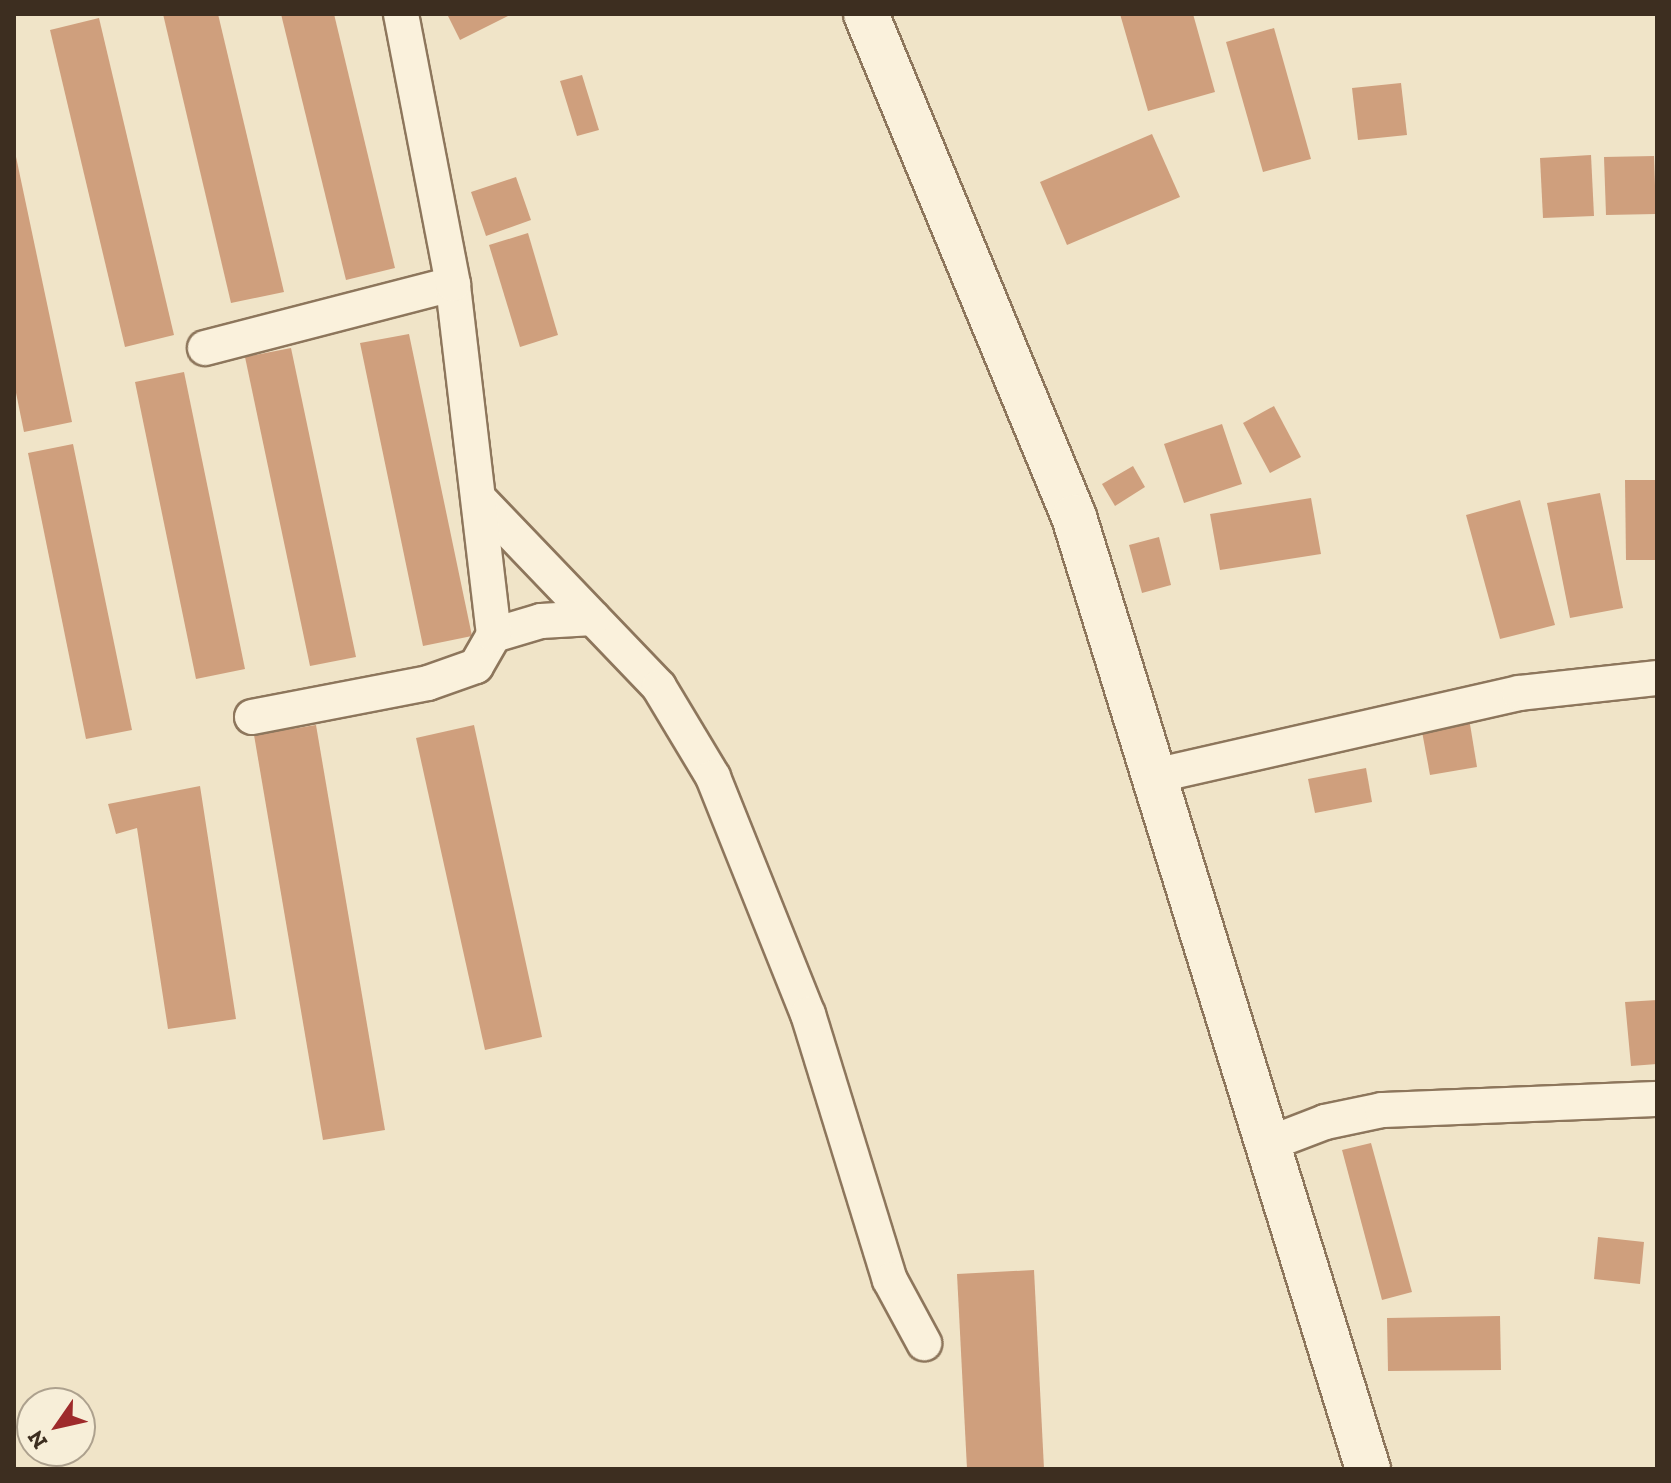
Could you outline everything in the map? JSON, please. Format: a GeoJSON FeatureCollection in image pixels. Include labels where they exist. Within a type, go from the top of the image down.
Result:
{"type":"FeatureCollection","features":[{"type":"Feature","properties":{"kind":"main road"},"geometry":{"type":"LineString","coordinates":[[866,14],[1074,517],[1368,1469]]}},
{"type":"Feature","properties":{"kind":"street"},"geometry":{"type":"LineString","coordinates":[[252,717],[452,675],[476,666],[494,635],[453,284],[401,14]]}},
{"type":"Feature","properties":{"kind":"street"},"geometry":{"type":"LineString","coordinates":[[205,348],[453,284]]}},
{"type":"Feature","properties":{"kind":"street"},"geometry":{"type":"LineString","coordinates":[[479,499],[659,687],[713,777],[808,1014],[890,1280],[924,1343]]}},
{"type":"Feature","properties":{"kind":"street"},"geometry":{"type":"LineString","coordinates":[[494,635],[541,621],[593,618]]}},
{"type":"Feature","properties":{"kind":"street"},"geometry":{"type":"LineString","coordinates":[[1154,776],[1519,693],[1657,678]]}},
{"type":"Feature","properties":{"kind":"street"},"geometry":{"type":"LineString","coordinates":[[1268,1144],[1325,1122],[1382,1110],[1657,1099]]}},
{"type":"Feature","properties":{"kind":"building"},"geometry":{"type":"Polygon","coordinates":[[[163,14],[218,14],[284,292],[231,303],[163,14]]]}},
{"type":"Feature","properties":{"kind":"building"},"geometry":{"type":"Polygon","coordinates":[[[281,14],[334,14],[395,268],[346,280],[281,14]]]}},
{"type":"Feature","properties":{"kind":"building"},"geometry":{"type":"Polygon","coordinates":[[[447,14],[512,14],[460,40],[447,14]]]}},
{"type":"Feature","properties":{"kind":"building"},"geometry":{"type":"Polygon","coordinates":[[[1120,14],[1193,14],[1215,92],[1148,111],[1120,14]]]}},
{"type":"Feature","properties":{"kind":"building"},"geometry":{"type":"Polygon","coordinates":[[[99,18],[174,335],[125,347],[50,30],[99,18]]]}},
{"type":"Feature","properties":{"kind":"building"},"geometry":{"type":"Polygon","coordinates":[[[1274,28],[1311,159],[1263,172],[1226,42],[1274,28]]]}},
{"type":"Feature","properties":{"kind":"building"},"geometry":{"type":"Polygon","coordinates":[[[582,75],[599,130],[577,136],[560,81],[582,75]]]}},
{"type":"Feature","properties":{"kind":"building"},"geometry":{"type":"Polygon","coordinates":[[[1401,83],[1407,135],[1358,140],[1352,88],[1401,83]]]}},
{"type":"Feature","properties":{"kind":"building"},"geometry":{"type":"Polygon","coordinates":[[[1152,134],[1180,197],[1067,245],[1040,182],[1152,134]]]}},
{"type":"Feature","properties":{"kind":"building"},"geometry":{"type":"Polygon","coordinates":[[[15,152],[72,422],[24,432],[14,383],[15,152]]]}},
{"type":"Feature","properties":{"kind":"building"},"geometry":{"type":"Polygon","coordinates":[[[1591,155],[1594,216],[1543,218],[1540,158],[1591,155]]]}},
{"type":"Feature","properties":{"kind":"building"},"geometry":{"type":"Polygon","coordinates":[[[1654,156],[1656,214],[1606,215],[1604,157],[1654,156]]]}},
{"type":"Feature","properties":{"kind":"building"},"geometry":{"type":"Polygon","coordinates":[[[516,177],[531,220],[486,236],[471,192],[516,177]]]}},
{"type":"Feature","properties":{"kind":"building"},"geometry":{"type":"Polygon","coordinates":[[[528,233],[558,335],[520,347],[489,245],[528,233]]]}},
{"type":"Feature","properties":{"kind":"building"},"geometry":{"type":"Polygon","coordinates":[[[409,334],[472,636],[423,646],[360,343],[409,334]]]}},
{"type":"Feature","properties":{"kind":"building"},"geometry":{"type":"Polygon","coordinates":[[[291,348],[356,657],[310,666],[245,357],[291,348]]]}},
{"type":"Feature","properties":{"kind":"building"},"geometry":{"type":"Polygon","coordinates":[[[184,372],[245,669],[196,679],[135,382],[184,372]]]}},
{"type":"Feature","properties":{"kind":"building"},"geometry":{"type":"Polygon","coordinates":[[[1274,406],[1301,457],[1270,473],[1243,423],[1274,406]]]}},
{"type":"Feature","properties":{"kind":"building"},"geometry":{"type":"Polygon","coordinates":[[[1222,424],[1242,484],[1184,503],[1164,444],[1222,424]]]}},
{"type":"Feature","properties":{"kind":"building"},"geometry":{"type":"Polygon","coordinates":[[[73,444],[132,730],[86,739],[28,453],[73,444]]]}},
{"type":"Feature","properties":{"kind":"building"},"geometry":{"type":"Polygon","coordinates":[[[1133,466],[1145,487],[1115,506],[1102,484],[1133,466]]]}},
{"type":"Feature","properties":{"kind":"building"},"geometry":{"type":"Polygon","coordinates":[[[1625,480],[1657,480],[1657,560],[1626,560],[1625,480]]]}},
{"type":"Feature","properties":{"kind":"building"},"geometry":{"type":"Polygon","coordinates":[[[1600,493],[1623,608],[1570,618],[1547,503],[1600,493]]]}},
{"type":"Feature","properties":{"kind":"building"},"geometry":{"type":"Polygon","coordinates":[[[1311,498],[1321,554],[1220,570],[1210,514],[1311,498]]]}},
{"type":"Feature","properties":{"kind":"building"},"geometry":{"type":"Polygon","coordinates":[[[1520,500],[1555,625],[1500,639],[1466,515],[1520,500]]]}},
{"type":"Feature","properties":{"kind":"building"},"geometry":{"type":"Polygon","coordinates":[[[1159,537],[1171,585],[1142,593],[1129,545],[1159,537]]]}},
{"type":"Feature","properties":{"kind":"building"},"geometry":{"type":"Polygon","coordinates":[[[1469,718],[1477,767],[1430,775],[1421,726],[1469,718]]]}},
{"type":"Feature","properties":{"kind":"building"},"geometry":{"type":"Polygon","coordinates":[[[316,725],[385,1130],[323,1140],[254,735],[316,725]]]}},
{"type":"Feature","properties":{"kind":"building"},"geometry":{"type":"Polygon","coordinates":[[[474,725],[542,1037],[485,1050],[416,738],[474,725]]]}},
{"type":"Feature","properties":{"kind":"building"},"geometry":{"type":"Polygon","coordinates":[[[1366,768],[1372,802],[1315,813],[1308,779],[1366,768]]]}},
{"type":"Feature","properties":{"kind":"building"},"geometry":{"type":"Polygon","coordinates":[[[200,786],[236,1019],[168,1029],[137,828],[116,834],[108,804],[200,786]]]}},
{"type":"Feature","properties":{"kind":"building"},"geometry":{"type":"Polygon","coordinates":[[[1657,1000],[1657,1064],[1631,1066],[1625,1002],[1657,1000]]]}},
{"type":"Feature","properties":{"kind":"building"},"geometry":{"type":"Polygon","coordinates":[[[1371,1143],[1412,1292],[1382,1300],[1342,1150],[1371,1143]]]}},
{"type":"Feature","properties":{"kind":"building"},"geometry":{"type":"Polygon","coordinates":[[[1598,1237],[1644,1242],[1640,1284],[1594,1279],[1598,1237]]]}},
{"type":"Feature","properties":{"kind":"building"},"geometry":{"type":"Polygon","coordinates":[[[1034,1270],[1044,1469],[967,1469],[957,1274],[1034,1270]]]}},
{"type":"Feature","properties":{"kind":"building"},"geometry":{"type":"Polygon","coordinates":[[[1500,1316],[1501,1370],[1388,1371],[1387,1318],[1500,1316]]]}}]}
